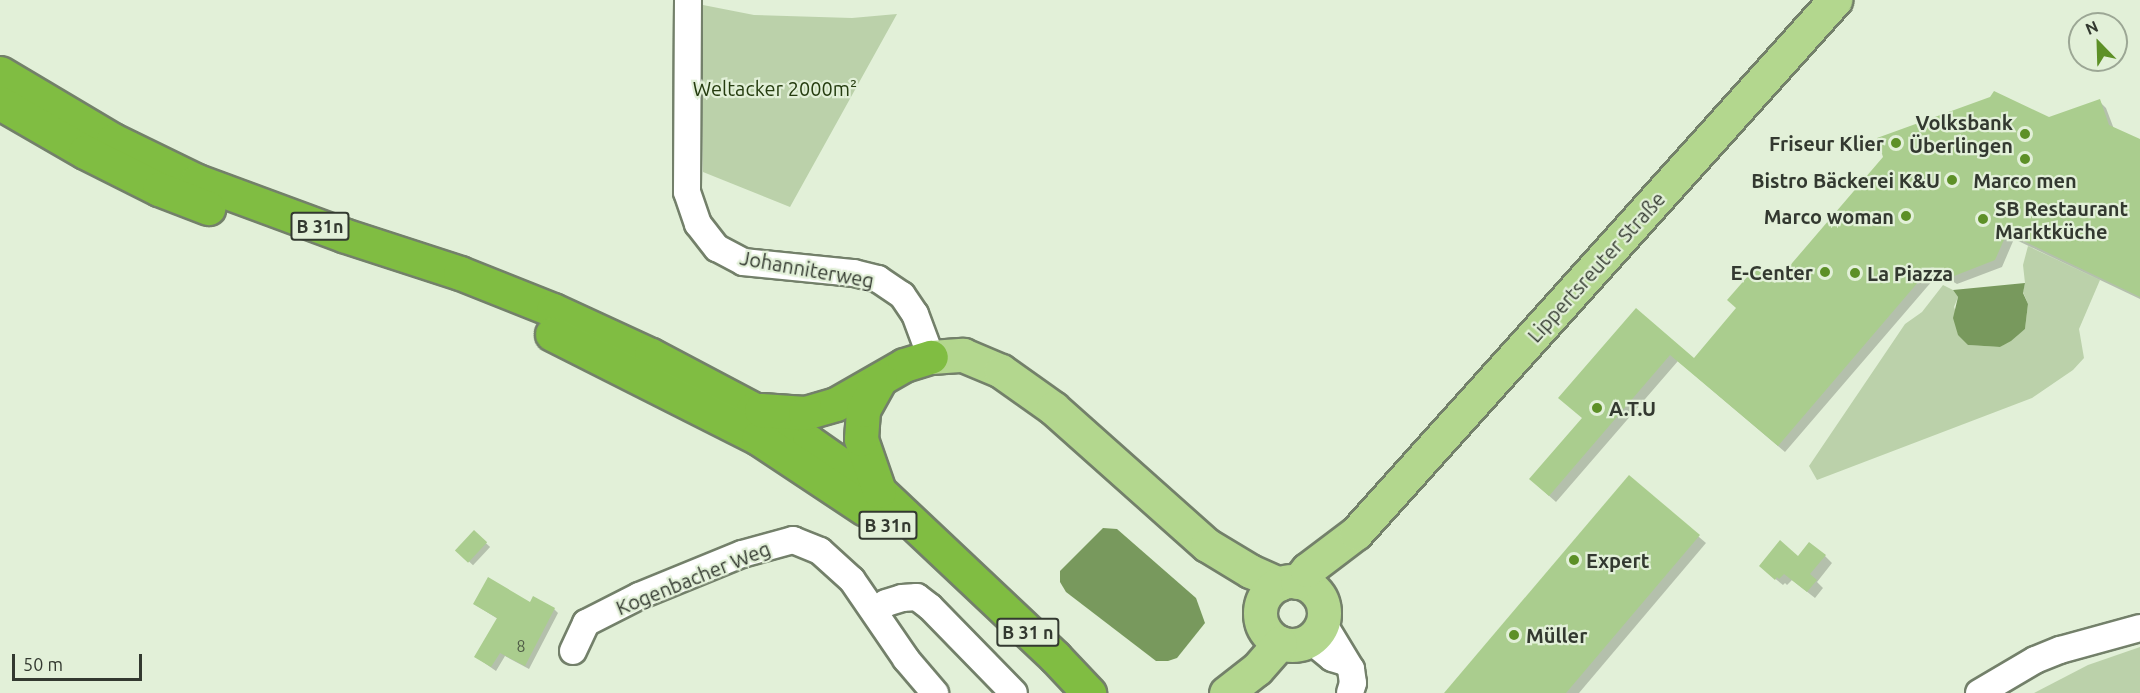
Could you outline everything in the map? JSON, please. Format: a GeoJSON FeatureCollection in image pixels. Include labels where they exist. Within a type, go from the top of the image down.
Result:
{"type":"FeatureCollection","features":[{"type":"Feature","properties":{"kind":"highway","name":"B 31n"},"geometry":{"type":"LineString","coordinates":[[0,73],[113,140],[197,181],[343,235],[460,273],[553,310],[651,355],[753,409],[809,442],[879,491],[965,574]]}},
{"type":"Feature","properties":{"kind":"highway","name":"B 31n"},"geometry":{"type":"LineString","coordinates":[[0,103],[85,152],[159,189],[252,225],[542,329],[758,438],[965,574]]}},
{"type":"Feature","properties":{"kind":"highway"},"geometry":{"type":"LineString","coordinates":[[879,379],[904,365],[931,357]]}},
{"type":"Feature","properties":{"kind":"highway","name":"B 31n"},"geometry":{"type":"LineString","coordinates":[[753,409],[805,413],[836,404],[879,379]]}},
{"type":"Feature","properties":{"kind":"highway","name":"B 31n"},"geometry":{"type":"LineString","coordinates":[[879,379],[863,410],[861,440],[879,491]]}},
{"type":"Feature","properties":{"kind":"highway","name":"B 31 n"},"geometry":{"type":"LineString","coordinates":[[965,574],[1063,665],[1089,693]]}},
{"type":"Feature","properties":{"kind":"main road","name":"Lippertsreuter Straße"},"geometry":{"type":"LineString","coordinates":[[1229,689],[1356,533],[1835,0]]}},
{"type":"Feature","properties":{"kind":"main road"},"geometry":{"type":"LineString","coordinates":[[931,357],[963,356],[1000,371],[1023,385],[1053,408],[1207,545],[1291,612]]}},
{"type":"Feature","properties":{"kind":"street","name":"Johanniterweg"},"geometry":{"type":"LineString","coordinates":[[688,0],[687,192],[698,224],[717,248],[743,262],[854,273],[878,279],[902,295],[915,314],[931,357]]}},
{"type":"Feature","properties":{"kind":"street","name":"Kogenbacher Weg"},"geometry":{"type":"LineString","coordinates":[[573,651],[586,623],[639,596],[742,554],[793,540],[820,551],[852,580],[906,659],[935,693]]}},
{"type":"Feature","properties":{"kind":"street"},"geometry":{"type":"LineString","coordinates":[[875,612],[886,603],[902,598],[917,597],[930,607],[1014,693]]}},
{"type":"Feature","properties":{"kind":"street"},"geometry":{"type":"LineString","coordinates":[[1291,612],[1332,658],[1345,663],[1353,676],[1350,693]]}},
{"type":"Feature","properties":{"kind":"street"},"geometry":{"type":"LineString","coordinates":[[1978,693],[2012,671],[2043,657],[2140,628]]}},
{"type":"Feature","properties":{"kind":"green space","name":"Weltacker 2000m²"},"geometry":{"type":"Polygon","coordinates":[[[703,5],[754,15],[852,18],[897,14],[790,207],[703,172],[703,5]]]}},
{"type":"Feature","properties":{"kind":"green space"},"geometry":{"type":"Polygon","coordinates":[[[2028,246],[2100,280],[2079,329],[2084,358],[2073,370],[2032,398],[1817,480],[1809,466],[1905,324],[1922,312],[1943,285],[1953,290],[1958,297],[1954,307],[1968,345],[2000,347],[2025,329],[2028,304],[2023,292],[2025,283],[2023,265],[2028,246]]]}},
{"type":"Feature","properties":{"kind":"green space"},"geometry":{"type":"Polygon","coordinates":[[[2140,647],[2140,693],[2034,693],[2088,665],[2140,647]]]}},
{"type":"Feature","properties":{"kind":"shaded area"},"geometry":{"type":"Polygon","coordinates":[[[2025,283],[2023,293],[2028,304],[2025,329],[2011,341],[2000,347],[1968,345],[1958,335],[1953,318],[1958,297],[1953,290],[2025,283]]]}},
{"type":"Feature","properties":{"kind":"shaded area"},"geometry":{"type":"Polygon","coordinates":[[[1103,528],[1117,529],[1196,598],[1205,623],[1177,658],[1156,661],[1066,592],[1060,582],[1060,571],[1103,528]]]}},
{"type":"Feature","properties":{"kind":"building","name":"La Piazza"},"geometry":{"type":"Polygon","coordinates":[[[1994,91],[2049,117],[2100,99],[2109,125],[2140,139],[2140,297],[2007,233],[1995,260],[1949,278],[1931,267],[1778,446],[1670,355],[1549,496],[1529,479],[1582,418],[1558,398],[1636,308],[1694,358],[1736,308],[1727,300],[1755,268],[1775,283],[1883,157],[1877,138],[1990,97],[1994,91]]]}},
{"type":"Feature","properties":{"kind":"building"},"geometry":{"type":"Polygon","coordinates":[[[1629,475],[1700,535],[1566,693],[1444,693],[1629,475]]]}},
{"type":"Feature","properties":{"kind":"building"},"geometry":{"type":"Polygon","coordinates":[[[474,530],[487,542],[468,563],[455,550],[474,530]]]}},
{"type":"Feature","properties":{"kind":"building"},"geometry":{"type":"Polygon","coordinates":[[[1780,540],[1798,556],[1809,542],[1826,555],[1810,574],[1817,580],[1807,592],[1784,574],[1775,580],[1759,566],[1780,540]]]}},
{"type":"Feature","properties":{"kind":"building"},"geometry":{"type":"Polygon","coordinates":[[[488,577],[530,602],[533,596],[555,608],[525,666],[500,653],[491,667],[474,657],[497,618],[473,604],[488,577]]]}},
{"type":"Feature","properties":{"kind":"place","name":"Volksbank Überlingen"},"geometry":{"type":"Point","coordinates":[2025,134]}},
{"type":"Feature","properties":{"kind":"place","name":"Friseur Klier"},"geometry":{"type":"Point","coordinates":[1896,143]}},
{"type":"Feature","properties":{"kind":"place","name":"Marco men"},"geometry":{"type":"Point","coordinates":[2025,159]}},
{"type":"Feature","properties":{"kind":"place","name":"Bistro Bäckerei K&U"},"geometry":{"type":"Point","coordinates":[1952,180]}},
{"type":"Feature","properties":{"kind":"place","name":"Marco woman"},"geometry":{"type":"Point","coordinates":[1906,216]}},
{"type":"Feature","properties":{"kind":"place","name":"SB Restaurant Marktküche"},"geometry":{"type":"Point","coordinates":[1983,219]}},
{"type":"Feature","properties":{"kind":"place","name":"E-Center"},"geometry":{"type":"Point","coordinates":[1825,272]}},
{"type":"Feature","properties":{"kind":"place","name":"La Piazza"},"geometry":{"type":"Point","coordinates":[1855,273]}},
{"type":"Feature","properties":{"kind":"place","name":"A.T.U"},"geometry":{"type":"Point","coordinates":[1597,408]}},
{"type":"Feature","properties":{"kind":"place","name":"Expert"},"geometry":{"type":"Point","coordinates":[1574,560]}},
{"type":"Feature","properties":{"kind":"place","name":"Müller"},"geometry":{"type":"Point","coordinates":[1514,635]}}]}
